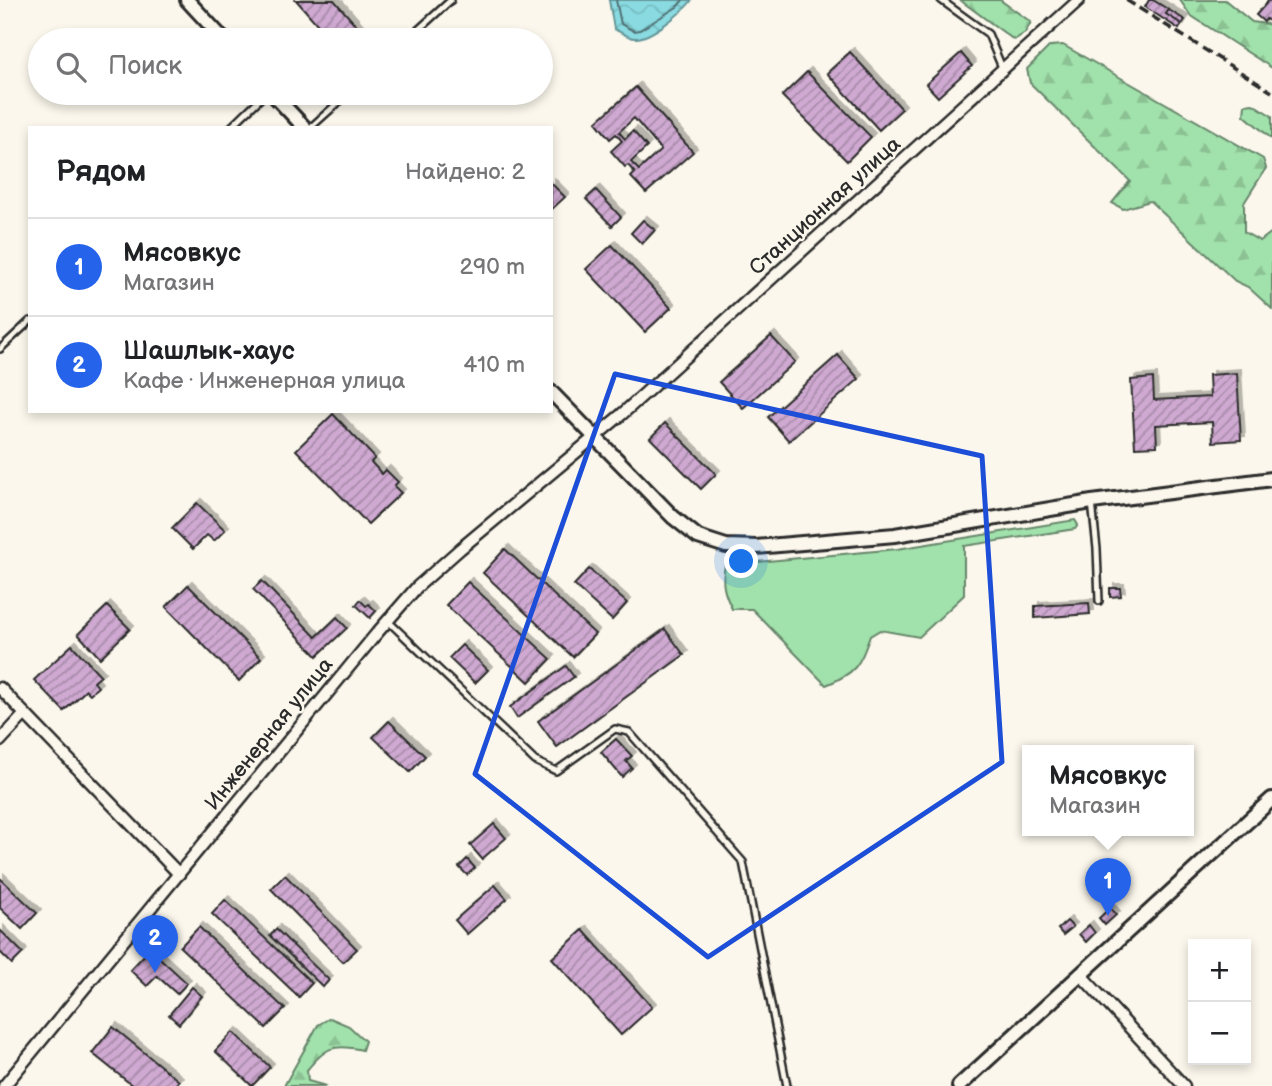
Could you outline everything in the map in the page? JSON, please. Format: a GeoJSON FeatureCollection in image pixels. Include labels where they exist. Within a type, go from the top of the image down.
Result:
{"type":"FeatureCollection","features":[{"type":"Feature","properties":{"kind":"street"},"geometry":{"type":"LineString","coordinates":[[187,0],[213,28]]}},
{"type":"Feature","properties":{"kind":"street","name":"Станционная улица"},"geometry":{"type":"LineString","coordinates":[[595,438],[1079,0]]}},
{"type":"Feature","properties":{"kind":"street"},"geometry":{"type":"LineString","coordinates":[[283,105],[303,126]]}},
{"type":"Feature","properties":{"kind":"street"},"geometry":{"type":"LineString","coordinates":[[553,394],[673,517],[698,537],[726,546],[756,547],[895,535],[1092,502],[1272,479]]}},
{"type":"Feature","properties":{"kind":"street","name":"Инженерная улица"},"geometry":{"type":"LineString","coordinates":[[5,1086],[417,587],[595,438]]}},
{"type":"Feature","properties":{"kind":"street"},"geometry":{"type":"LineString","coordinates":[[0,688],[180,874]]}},
{"type":"Feature","properties":{"kind":"street"},"geometry":{"type":"LineString","coordinates":[[0,741],[25,713]]}},
{"type":"Feature","properties":{"kind":"street"},"geometry":{"type":"LineString","coordinates":[[959,1086],[1272,799]]}},
{"type":"Feature","properties":{"kind":"street"},"geometry":{"type":"LineString","coordinates":[[1080,974],[1184,1086]]}},
{"type":"Feature","properties":{"kind":"lane"},"geometry":{"type":"LineString","coordinates":[[420,28],[451,0]]}},
{"type":"Feature","properties":{"kind":"lane"},"geometry":{"type":"LineString","coordinates":[[941,0],[988,34],[1003,70]]}},
{"type":"Feature","properties":{"kind":"lane"},"geometry":{"type":"LineString","coordinates":[[232,126],[254,105]]}},
{"type":"Feature","properties":{"kind":"lane"},"geometry":{"type":"LineString","coordinates":[[312,126],[336,105]]}},
{"type":"Feature","properties":{"kind":"lane"},"geometry":{"type":"LineString","coordinates":[[0,349],[28,323]]}},
{"type":"Feature","properties":{"kind":"lane"},"geometry":{"type":"LineString","coordinates":[[1092,502],[1099,601]]}},
{"type":"Feature","properties":{"kind":"lane"},"geometry":{"type":"LineString","coordinates":[[387,621],[535,761],[556,771],[615,729],[629,732],[743,862],[787,1086]]}},
{"type":"Feature","properties":{"kind":"highlighted area"},"geometry":{"type":"Polygon","coordinates":[[[615,374],[982,456],[1002,762],[708,957],[475,774],[615,374]]]}},
{"type":"Feature","properties":{"kind":"green space"},"geometry":{"type":"Polygon","coordinates":[[[960,0],[1000,0],[1031,22],[1025,33],[1014,40],[960,0]]]}},
{"type":"Feature","properties":{"kind":"green space"},"geometry":{"type":"Polygon","coordinates":[[[1180,0],[1225,0],[1252,22],[1272,27],[1272,68],[1190,15],[1180,0]]]}},
{"type":"Feature","properties":{"kind":"green space"},"geometry":{"type":"Polygon","coordinates":[[[1063,45],[1263,159],[1266,168],[1244,203],[1244,232],[1260,241],[1272,232],[1272,309],[1248,287],[1235,281],[1150,201],[1123,209],[1112,203],[1130,181],[1030,83],[1027,69],[1050,46],[1063,45]]]}},
{"type":"Feature","properties":{"kind":"green space"},"geometry":{"type":"Polygon","coordinates":[[[1253,104],[1272,116],[1272,139],[1244,115],[1245,105],[1253,104]]]}},
{"type":"Feature","properties":{"kind":"green space"},"geometry":{"type":"Polygon","coordinates":[[[1075,520],[1078,525],[1075,529],[964,546],[964,595],[919,637],[880,630],[870,636],[855,667],[826,685],[752,609],[732,609],[724,588],[725,565],[897,549],[1075,520]]]}},
{"type":"Feature","properties":{"kind":"green space"},"geometry":{"type":"Polygon","coordinates":[[[330,1018],[349,1026],[365,1041],[362,1050],[337,1047],[319,1057],[307,1070],[308,1081],[326,1086],[284,1086],[318,1025],[330,1018]]]}},
{"type":"Feature","properties":{"kind":"water"},"geometry":{"type":"Polygon","coordinates":[[[609,0],[692,0],[657,30],[635,38],[614,29],[609,0]]]}},
{"type":"Feature","properties":{"kind":"building"},"geometry":{"type":"Polygon","coordinates":[[[296,0],[334,0],[358,28],[320,28],[296,0]]]}},
{"type":"Feature","properties":{"kind":"building"},"geometry":{"type":"Polygon","coordinates":[[[1149,0],[1169,10],[1166,14],[1182,24],[1179,29],[1145,7],[1149,0]]]}},
{"type":"Feature","properties":{"kind":"building"},"geometry":{"type":"Polygon","coordinates":[[[1269,0],[1272,2],[1272,23],[1266,19],[1264,22],[1256,15],[1269,0]]]}},
{"type":"Feature","properties":{"kind":"building"},"geometry":{"type":"Polygon","coordinates":[[[1169,10],[1185,20],[1182,24],[1166,14],[1169,10]]]}},
{"type":"Feature","properties":{"kind":"building"},"geometry":{"type":"Polygon","coordinates":[[[850,52],[902,109],[879,130],[827,73],[850,52]]]}},
{"type":"Feature","properties":{"kind":"building"},"geometry":{"type":"Polygon","coordinates":[[[961,53],[972,66],[938,97],[926,84],[961,53]]]}},
{"type":"Feature","properties":{"kind":"building"},"geometry":{"type":"Polygon","coordinates":[[[807,72],[871,137],[847,161],[782,96],[807,72]]]}},
{"type":"Feature","properties":{"kind":"building"},"geometry":{"type":"Polygon","coordinates":[[[636,87],[693,152],[646,193],[631,177],[635,173],[628,165],[625,167],[611,151],[622,141],[616,134],[610,139],[596,122],[636,87]],[[634,118],[619,132],[625,139],[633,131],[647,147],[631,162],[639,170],[661,150],[634,118]]]}},
{"type":"Feature","properties":{"kind":"building"},"geometry":{"type":"Polygon","coordinates":[[[553,185],[565,197],[553,208],[553,185]]]}},
{"type":"Feature","properties":{"kind":"building"},"geometry":{"type":"Polygon","coordinates":[[[596,190],[621,217],[612,226],[586,199],[596,190]]]}},
{"type":"Feature","properties":{"kind":"building"},"geometry":{"type":"Polygon","coordinates":[[[643,220],[655,230],[642,244],[631,233],[643,220]]]}},
{"type":"Feature","properties":{"kind":"building"},"geometry":{"type":"Polygon","coordinates":[[[612,245],[671,308],[645,332],[586,269],[612,245]]]}},
{"type":"Feature","properties":{"kind":"building"},"geometry":{"type":"Polygon","coordinates":[[[771,336],[795,362],[743,408],[719,382],[771,336]]]}},
{"type":"Feature","properties":{"kind":"building"},"geometry":{"type":"Polygon","coordinates":[[[838,355],[859,379],[789,441],[768,417],[838,355]]]}},
{"type":"Feature","properties":{"kind":"building"},"geometry":{"type":"Polygon","coordinates":[[[1237,373],[1241,440],[1213,442],[1212,422],[1156,425],[1157,446],[1135,447],[1131,380],[1153,378],[1154,400],[1210,397],[1209,375],[1237,373]]]}},
{"type":"Feature","properties":{"kind":"building"},"geometry":{"type":"Polygon","coordinates":[[[333,414],[375,458],[371,462],[382,474],[386,470],[398,482],[394,486],[401,493],[368,524],[296,450],[333,414]]]}},
{"type":"Feature","properties":{"kind":"building"},"geometry":{"type":"Polygon","coordinates":[[[665,423],[716,474],[701,489],[650,438],[665,423]]]}},
{"type":"Feature","properties":{"kind":"building"},"geometry":{"type":"Polygon","coordinates":[[[197,503],[225,530],[214,541],[207,535],[193,549],[172,528],[197,503]]]}},
{"type":"Feature","properties":{"kind":"building"},"geometry":{"type":"Polygon","coordinates":[[[505,549],[595,634],[573,657],[483,573],[505,549]]]}},
{"type":"Feature","properties":{"kind":"building"},"geometry":{"type":"Polygon","coordinates":[[[589,569],[627,603],[612,620],[574,585],[589,569]]]}},
{"type":"Feature","properties":{"kind":"building"},"geometry":{"type":"Polygon","coordinates":[[[262,581],[316,637],[337,617],[347,628],[317,656],[253,589],[262,581]]]}},
{"type":"Feature","properties":{"kind":"building"},"geometry":{"type":"Polygon","coordinates":[[[468,582],[551,659],[529,682],[446,605],[468,582]]]}},
{"type":"Feature","properties":{"kind":"building"},"geometry":{"type":"Polygon","coordinates":[[[188,585],[261,658],[239,681],[166,607],[188,585]]]}},
{"type":"Feature","properties":{"kind":"building"},"geometry":{"type":"Polygon","coordinates":[[[1110,588],[1120,588],[1121,596],[1110,597],[1110,588]]]}},
{"type":"Feature","properties":{"kind":"building"},"geometry":{"type":"Polygon","coordinates":[[[360,600],[376,611],[370,618],[356,605],[360,600]]]}},
{"type":"Feature","properties":{"kind":"building"},"geometry":{"type":"Polygon","coordinates":[[[1089,603],[1090,614],[1035,618],[1035,606],[1089,603]]]}},
{"type":"Feature","properties":{"kind":"building"},"geometry":{"type":"Polygon","coordinates":[[[107,606],[130,629],[100,658],[78,634],[107,606]]]}},
{"type":"Feature","properties":{"kind":"building"},"geometry":{"type":"Polygon","coordinates":[[[665,629],[684,655],[557,747],[538,721],[665,629]]]}},
{"type":"Feature","properties":{"kind":"building"},"geometry":{"type":"Polygon","coordinates":[[[72,645],[101,676],[94,682],[98,687],[90,694],[86,690],[64,711],[34,680],[72,645]]]}},
{"type":"Feature","properties":{"kind":"building"},"geometry":{"type":"Polygon","coordinates":[[[462,645],[488,670],[475,683],[449,658],[462,645]]]}},
{"type":"Feature","properties":{"kind":"building"},"geometry":{"type":"Polygon","coordinates":[[[566,666],[574,677],[517,718],[510,707],[566,666]]]}},
{"type":"Feature","properties":{"kind":"building"},"geometry":{"type":"Polygon","coordinates":[[[389,721],[425,756],[410,772],[373,737],[389,721]]]}},
{"type":"Feature","properties":{"kind":"building"},"geometry":{"type":"Polygon","coordinates":[[[616,739],[632,756],[626,761],[632,768],[622,777],[601,752],[616,739]]]}},
{"type":"Feature","properties":{"kind":"building"},"geometry":{"type":"Polygon","coordinates":[[[494,824],[506,838],[482,859],[470,845],[494,824]]]}},
{"type":"Feature","properties":{"kind":"building"},"geometry":{"type":"Polygon","coordinates":[[[467,859],[475,868],[467,875],[459,867],[467,859]]]}},
{"type":"Feature","properties":{"kind":"building"},"geometry":{"type":"Polygon","coordinates":[[[285,875],[357,949],[343,962],[271,889],[285,875]]]}},
{"type":"Feature","properties":{"kind":"building"},"geometry":{"type":"Polygon","coordinates":[[[0,878],[37,913],[22,929],[0,908],[0,878]]]}},
{"type":"Feature","properties":{"kind":"building"},"geometry":{"type":"Polygon","coordinates":[[[495,885],[507,899],[467,934],[455,920],[495,885]]]}},
{"type":"Feature","properties":{"kind":"building"},"geometry":{"type":"Polygon","coordinates":[[[225,900],[312,983],[299,997],[212,914],[225,900]]]}},
{"type":"Feature","properties":{"kind":"building"},"geometry":{"type":"Polygon","coordinates":[[[1110,908],[1116,915],[1105,925],[1099,918],[1110,908]]]}},
{"type":"Feature","properties":{"kind":"building"},"geometry":{"type":"Polygon","coordinates":[[[1067,921],[1073,927],[1063,935],[1058,929],[1067,921]]]}},
{"type":"Feature","properties":{"kind":"building"},"geometry":{"type":"Polygon","coordinates":[[[1089,925],[1095,933],[1086,942],[1079,934],[1089,925]]]}},
{"type":"Feature","properties":{"kind":"building"},"geometry":{"type":"Polygon","coordinates":[[[199,927],[285,1009],[266,1028],[180,947],[199,927]]]}},
{"type":"Feature","properties":{"kind":"building"},"geometry":{"type":"Polygon","coordinates":[[[276,929],[329,980],[323,987],[270,936],[276,929]]]}},
{"type":"Feature","properties":{"kind":"building"},"geometry":{"type":"Polygon","coordinates":[[[0,930],[23,953],[12,964],[0,952],[0,930]]]}},
{"type":"Feature","properties":{"kind":"building"},"geometry":{"type":"Polygon","coordinates":[[[583,930],[652,1007],[621,1035],[552,958],[583,930]]]}},
{"type":"Feature","properties":{"kind":"building"},"geometry":{"type":"Polygon","coordinates":[[[150,949],[187,983],[177,994],[157,976],[147,986],[130,970],[150,949]]]}},
{"type":"Feature","properties":{"kind":"building"},"geometry":{"type":"Polygon","coordinates":[[[192,987],[202,996],[179,1024],[169,1015],[192,987]]]}},
{"type":"Feature","properties":{"kind":"building"},"geometry":{"type":"Polygon","coordinates":[[[113,1027],[179,1081],[174,1086],[133,1086],[92,1053],[113,1027]]]}},
{"type":"Feature","properties":{"kind":"building"},"geometry":{"type":"Polygon","coordinates":[[[233,1032],[270,1067],[252,1086],[215,1051],[233,1032]]]}},
{"type":"Feature","properties":{"kind":"railway"},"geometry":{"type":"LineString","coordinates":[[1126,0],[1272,92]]}},
{"type":"Feature","properties":{"kind":"place","name":"Мясовкус"},"geometry":{"type":"Point","coordinates":[1108,916]}},
{"type":"Feature","properties":{"kind":"place","name":"Шашлык-хаус"},"geometry":{"type":"Point","coordinates":[155,973]}}]}
